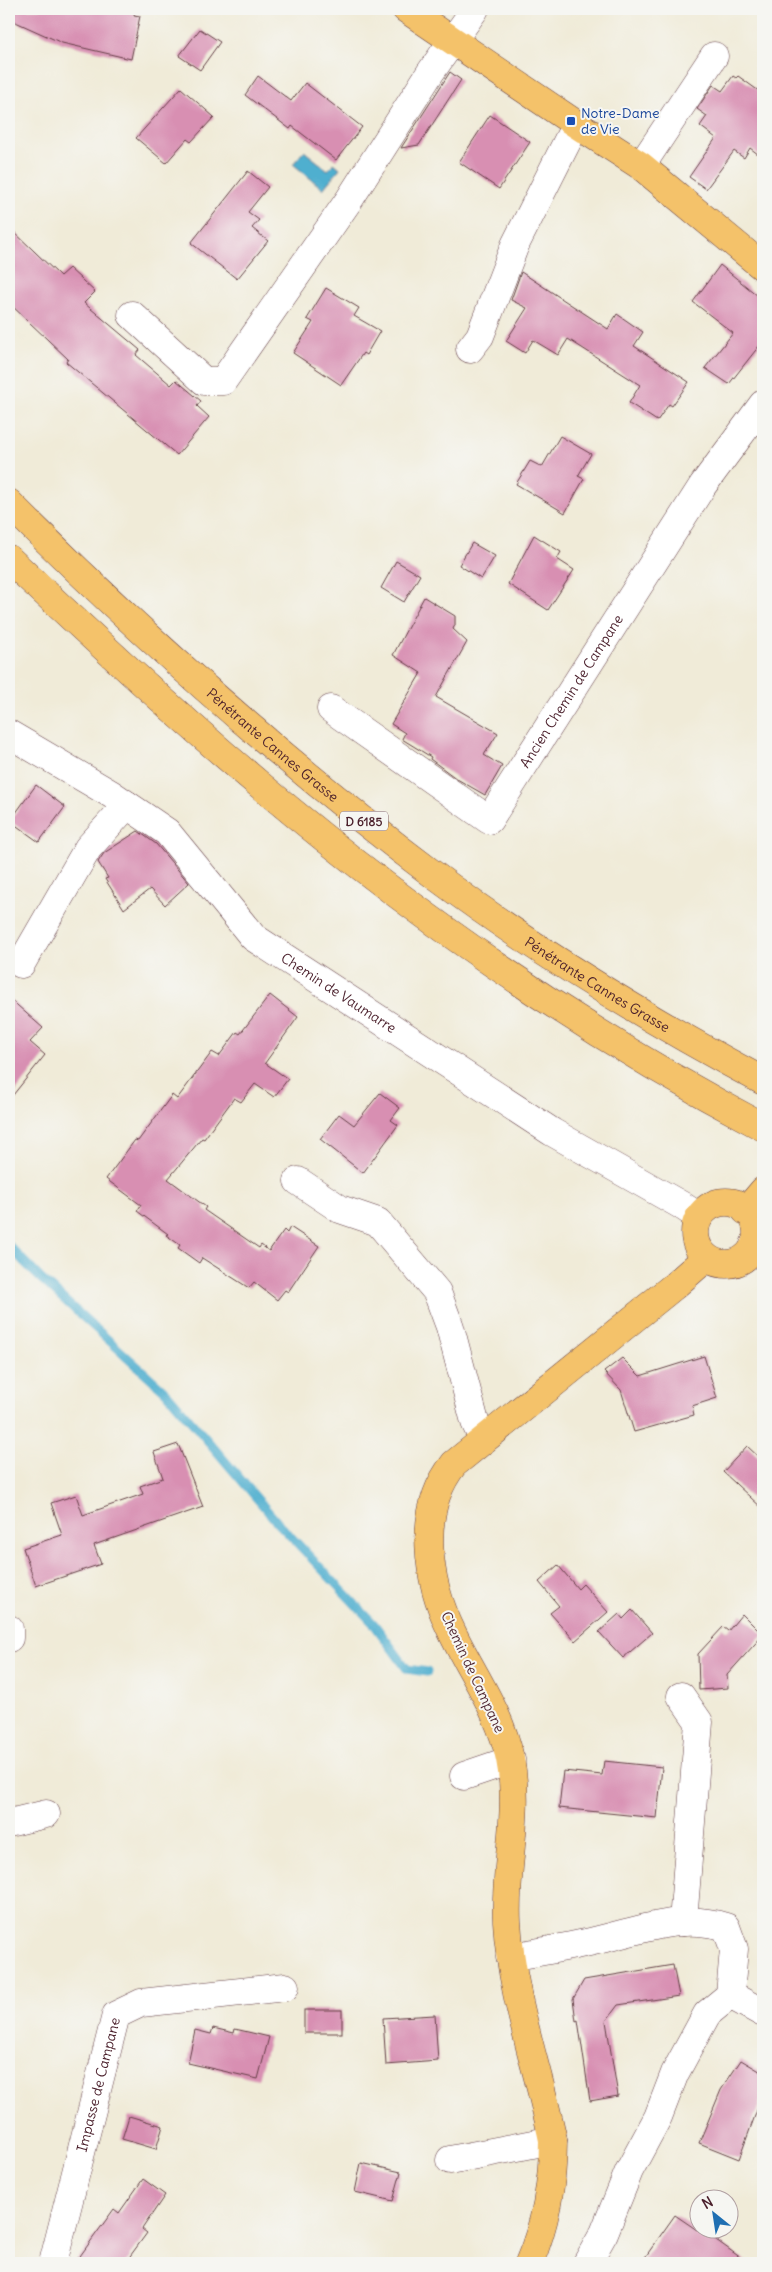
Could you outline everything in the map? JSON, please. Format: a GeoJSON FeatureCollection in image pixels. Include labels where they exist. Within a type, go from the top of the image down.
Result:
{"type":"FeatureCollection","features":[{"type":"Feature","properties":{"kind":"main road"},"geometry":{"type":"LineString","coordinates":[[406,9],[641,166],[763,267]]}},
{"type":"Feature","properties":{"kind":"main road","name":"Pénétrante Cannes Grasse"},"geometry":{"type":"LineString","coordinates":[[9,503],[74,567],[208,690],[348,808],[409,855],[538,947],[694,1044],[763,1081]]}},
{"type":"Feature","properties":{"kind":"main road","name":"D 6185"},"geometry":{"type":"LineString","coordinates":[[9,559],[125,668],[260,786],[356,863],[511,974],[621,1048],[763,1127]]}},
{"type":"Feature","properties":{"kind":"main road"},"geometry":{"type":"LineString","coordinates":[[755,1201],[753,1218],[759,1247],[738,1262],[716,1263],[706,1258],[699,1249],[695,1239],[695,1228],[699,1217],[706,1209],[716,1204],[727,1202],[737,1205],[755,1201]]}},
{"type":"Feature","properties":{"kind":"main road","name":"Chemin de Campane"},"geometry":{"type":"LineString","coordinates":[[529,2263],[545,2218],[553,2165],[553,2140],[515,1986],[510,1957],[507,1920],[513,1834],[510,1760],[495,1714],[451,1631],[441,1605],[429,1544],[431,1513],[436,1493],[443,1478],[454,1464],[706,1258]]}},
{"type":"Feature","properties":{"kind":"street"},"geometry":{"type":"LineString","coordinates":[[132,315],[204,381],[224,381],[349,200],[452,40],[475,9]]}},
{"type":"Feature","properties":{"kind":"street"},"geometry":{"type":"LineString","coordinates":[[641,166],[714,56]]}},
{"type":"Feature","properties":{"kind":"street"},"geometry":{"type":"LineString","coordinates":[[470,349],[480,336],[515,245],[576,124]]}},
{"type":"Feature","properties":{"kind":"street","name":"Ancien Chemin de Campane"},"geometry":{"type":"LineString","coordinates":[[331,710],[489,820],[704,485],[763,404]]}},
{"type":"Feature","properties":{"kind":"street","name":"Chemin de Vaumarre"},"geometry":{"type":"LineString","coordinates":[[9,734],[127,805],[167,832],[253,937],[552,1132],[699,1217]]}},
{"type":"Feature","properties":{"kind":"street"},"geometry":{"type":"LineString","coordinates":[[21,964],[88,848],[127,805]]}},
{"type":"Feature","properties":{"kind":"street"},"geometry":{"type":"LineString","coordinates":[[298,1180],[340,1208],[378,1222],[437,1292],[450,1327],[475,1422],[483,1439]]}},
{"type":"Feature","properties":{"kind":"street"},"geometry":{"type":"LineString","coordinates":[[9,1628],[9,1638]]}},
{"type":"Feature","properties":{"kind":"street"},"geometry":{"type":"LineString","coordinates":[[681,1696],[699,1722],[683,1922]]}},
{"type":"Feature","properties":{"kind":"street"},"geometry":{"type":"LineString","coordinates":[[464,1776],[510,1760]]}},
{"type":"Feature","properties":{"kind":"street"},"geometry":{"type":"LineString","coordinates":[[9,1823],[46,1814]]}},
{"type":"Feature","properties":{"kind":"street"},"geometry":{"type":"LineString","coordinates":[[510,1957],[558,1950],[668,1922],[707,1921],[726,1927],[734,1949],[730,1995],[707,2014],[675,2073],[658,2118],[629,2171],[604,2233],[587,2263]]}},
{"type":"Feature","properties":{"kind":"street","name":"Impasse de Campane"},"geometry":{"type":"LineString","coordinates":[[52,2263],[116,2015],[141,2003],[285,1987]]}},
{"type":"Feature","properties":{"kind":"street"},"geometry":{"type":"LineString","coordinates":[[730,1995],[763,2013]]}},
{"type":"Feature","properties":{"kind":"street"},"geometry":{"type":"LineString","coordinates":[[450,2160],[553,2140]]}},
{"type":"Feature","properties":{"kind":"water"},"geometry":{"type":"Polygon","coordinates":[[[304,151],[328,170],[334,163],[340,168],[323,189],[293,164],[304,151]]]}},
{"type":"Feature","properties":{"kind":"building"},"geometry":{"type":"Polygon","coordinates":[[[9,9],[135,9],[134,15],[140,16],[131,59],[62,43],[9,19],[9,9]]]}},
{"type":"Feature","properties":{"kind":"building"},"geometry":{"type":"Polygon","coordinates":[[[200,29],[220,42],[200,70],[179,56],[200,29]]]}},
{"type":"Feature","properties":{"kind":"building"},"geometry":{"type":"Polygon","coordinates":[[[450,72],[461,80],[419,145],[401,148],[450,72]]]}},
{"type":"Feature","properties":{"kind":"building"},"geometry":{"type":"Polygon","coordinates":[[[258,76],[291,101],[305,83],[362,127],[336,160],[292,126],[290,129],[245,95],[258,76]]]}},
{"type":"Feature","properties":{"kind":"building"},"geometry":{"type":"Polygon","coordinates":[[[733,76],[736,78],[738,76],[763,94],[763,158],[750,148],[744,158],[734,151],[706,189],[689,177],[716,138],[700,126],[707,116],[697,109],[713,85],[722,91],[733,76]]]}},
{"type":"Feature","properties":{"kind":"building"},"geometry":{"type":"Polygon","coordinates":[[[181,88],[214,117],[191,142],[187,139],[166,163],[136,138],[181,88]]]}},
{"type":"Feature","properties":{"kind":"building"},"geometry":{"type":"Polygon","coordinates":[[[490,115],[530,142],[499,189],[459,162],[490,115]]]}},
{"type":"Feature","properties":{"kind":"building"},"geometry":{"type":"Polygon","coordinates":[[[248,171],[268,187],[248,212],[259,220],[252,228],[268,241],[237,279],[191,243],[248,171]]]}},
{"type":"Feature","properties":{"kind":"building"},"geometry":{"type":"Polygon","coordinates":[[[9,227],[60,276],[69,268],[95,292],[84,303],[140,350],[136,355],[171,385],[176,380],[201,401],[197,406],[209,417],[177,455],[66,362],[68,359],[9,303],[9,227]]]}},
{"type":"Feature","properties":{"kind":"building"},"geometry":{"type":"Polygon","coordinates":[[[720,265],[763,300],[763,341],[729,384],[705,368],[733,333],[693,302],[720,265]]]}},
{"type":"Feature","properties":{"kind":"building"},"geometry":{"type":"Polygon","coordinates":[[[521,272],[608,329],[617,314],[643,332],[634,346],[689,382],[672,406],[669,404],[657,421],[629,403],[640,385],[568,339],[558,355],[533,340],[525,353],[506,341],[527,308],[511,300],[521,272]]]}},
{"type":"Feature","properties":{"kind":"building"},"geometry":{"type":"Polygon","coordinates":[[[326,288],[359,308],[354,316],[380,331],[366,355],[363,353],[341,385],[293,353],[313,322],[307,319],[326,288]]]}},
{"type":"Feature","properties":{"kind":"building"},"geometry":{"type":"Polygon","coordinates":[[[560,436],[591,454],[578,476],[584,479],[565,513],[516,484],[530,461],[542,467],[560,436]]]}},
{"type":"Feature","properties":{"kind":"building"},"geometry":{"type":"Polygon","coordinates":[[[534,535],[561,552],[557,559],[574,570],[548,610],[508,584],[534,535]]]}},
{"type":"Feature","properties":{"kind":"building"},"geometry":{"type":"Polygon","coordinates":[[[472,543],[495,556],[481,579],[459,565],[472,543]]]}},
{"type":"Feature","properties":{"kind":"building"},"geometry":{"type":"Polygon","coordinates":[[[396,561],[420,575],[404,602],[381,588],[396,561]]]}},
{"type":"Feature","properties":{"kind":"building"},"geometry":{"type":"Polygon","coordinates":[[[424,597],[455,616],[453,629],[467,642],[436,697],[498,733],[484,755],[502,766],[485,795],[457,779],[430,759],[431,757],[402,739],[405,733],[391,724],[421,673],[393,655],[424,597]]]}},
{"type":"Feature","properties":{"kind":"building"},"geometry":{"type":"Polygon","coordinates":[[[36,785],[65,807],[39,842],[10,821],[36,785]]]}},
{"type":"Feature","properties":{"kind":"building"},"geometry":{"type":"Polygon","coordinates":[[[138,831],[156,844],[189,883],[165,905],[150,889],[124,909],[105,879],[108,878],[98,862],[104,853],[138,831]]]}},
{"type":"Feature","properties":{"kind":"building"},"geometry":{"type":"Polygon","coordinates":[[[270,995],[298,1017],[265,1063],[288,1079],[274,1097],[255,1084],[241,1102],[234,1098],[204,1139],[202,1138],[168,1179],[206,1207],[204,1210],[259,1248],[261,1245],[269,1251],[284,1230],[287,1233],[290,1227],[319,1246],[288,1292],[285,1290],[277,1300],[254,1282],[249,1288],[202,1258],[199,1263],[178,1248],[180,1245],[166,1235],[168,1234],[137,1211],[141,1205],[106,1179],[135,1140],[138,1141],[172,1095],[177,1099],[212,1052],[219,1056],[237,1032],[240,1034],[270,995]]]}},
{"type":"Feature","properties":{"kind":"building"},"geometry":{"type":"Polygon","coordinates":[[[9,998],[43,1028],[30,1042],[45,1055],[9,1100],[9,998]]]}},
{"type":"Feature","properties":{"kind":"building"},"geometry":{"type":"Polygon","coordinates":[[[380,1093],[400,1108],[391,1120],[398,1125],[363,1173],[320,1139],[339,1114],[354,1125],[380,1093]]]}},
{"type":"Feature","properties":{"kind":"building"},"geometry":{"type":"Polygon","coordinates":[[[704,1356],[717,1398],[692,1406],[694,1415],[634,1432],[621,1390],[604,1372],[622,1358],[640,1376],[704,1356]]]}},
{"type":"Feature","properties":{"kind":"building"},"geometry":{"type":"Polygon","coordinates":[[[178,1444],[203,1507],[94,1545],[101,1564],[36,1586],[23,1548],[62,1535],[51,1503],[76,1495],[83,1515],[143,1494],[140,1486],[163,1478],[154,1452],[178,1444]]]}},
{"type":"Feature","properties":{"kind":"building"},"geometry":{"type":"Polygon","coordinates":[[[747,1446],[763,1461],[763,1509],[723,1472],[747,1446]]]}},
{"type":"Feature","properties":{"kind":"building"},"geometry":{"type":"Polygon","coordinates":[[[558,1565],[578,1589],[583,1584],[608,1612],[575,1641],[550,1613],[559,1606],[539,1582],[558,1565]]]}},
{"type":"Feature","properties":{"kind":"building"},"geometry":{"type":"Polygon","coordinates":[[[632,1610],[652,1633],[623,1658],[599,1632],[619,1614],[623,1619],[632,1610]]]}},
{"type":"Feature","properties":{"kind":"building"},"geometry":{"type":"Polygon","coordinates":[[[742,1614],[763,1635],[727,1675],[728,1688],[699,1690],[698,1654],[723,1627],[728,1631],[742,1614]]]}},
{"type":"Feature","properties":{"kind":"building"},"geometry":{"type":"Polygon","coordinates":[[[604,1761],[662,1767],[657,1818],[559,1808],[563,1771],[602,1775],[604,1761]]]}},
{"type":"Feature","properties":{"kind":"building"},"geometry":{"type":"Polygon","coordinates":[[[673,1965],[679,1996],[618,2005],[606,2021],[618,2096],[590,2101],[573,1999],[584,1980],[673,1965]]]}},
{"type":"Feature","properties":{"kind":"building"},"geometry":{"type":"Polygon","coordinates":[[[304,2010],[342,2010],[342,2033],[304,2033],[304,2010]]]}},
{"type":"Feature","properties":{"kind":"building"},"geometry":{"type":"Polygon","coordinates":[[[435,2015],[438,2061],[386,2065],[383,2018],[435,2015]]]}},
{"type":"Feature","properties":{"kind":"building"},"geometry":{"type":"Polygon","coordinates":[[[213,2028],[234,2033],[235,2029],[269,2037],[258,2079],[188,2063],[195,2030],[211,2034],[213,2028]]]}},
{"type":"Feature","properties":{"kind":"building"},"geometry":{"type":"Polygon","coordinates":[[[741,2060],[763,2073],[763,2094],[739,2159],[699,2143],[721,2090],[741,2060]]]}},
{"type":"Feature","properties":{"kind":"building"},"geometry":{"type":"Polygon","coordinates":[[[129,2116],[163,2126],[156,2149],[122,2139],[129,2116]]]}},
{"type":"Feature","properties":{"kind":"building"},"geometry":{"type":"Polygon","coordinates":[[[361,2163],[401,2172],[393,2201],[355,2192],[361,2163]]]}},
{"type":"Feature","properties":{"kind":"building"},"geometry":{"type":"Polygon","coordinates":[[[143,2179],[165,2195],[142,2229],[147,2233],[125,2263],[75,2263],[114,2209],[119,2213],[143,2179]]]}},
{"type":"Feature","properties":{"kind":"building"},"geometry":{"type":"Polygon","coordinates":[[[675,2215],[690,2225],[690,2240],[716,2240],[748,2263],[641,2263],[675,2215]]]}},
{"type":"Feature","properties":{"kind":"waterway"},"geometry":{"type":"LineString","coordinates":[[9,1246],[40,1278],[167,1393],[277,1522],[374,1624],[407,1669],[427,1672]]}},
{"type":"Feature","properties":{"kind":"place","name":"Notre-Dame de Vie"},"geometry":{"type":"Point","coordinates":[571,121]}}]}
